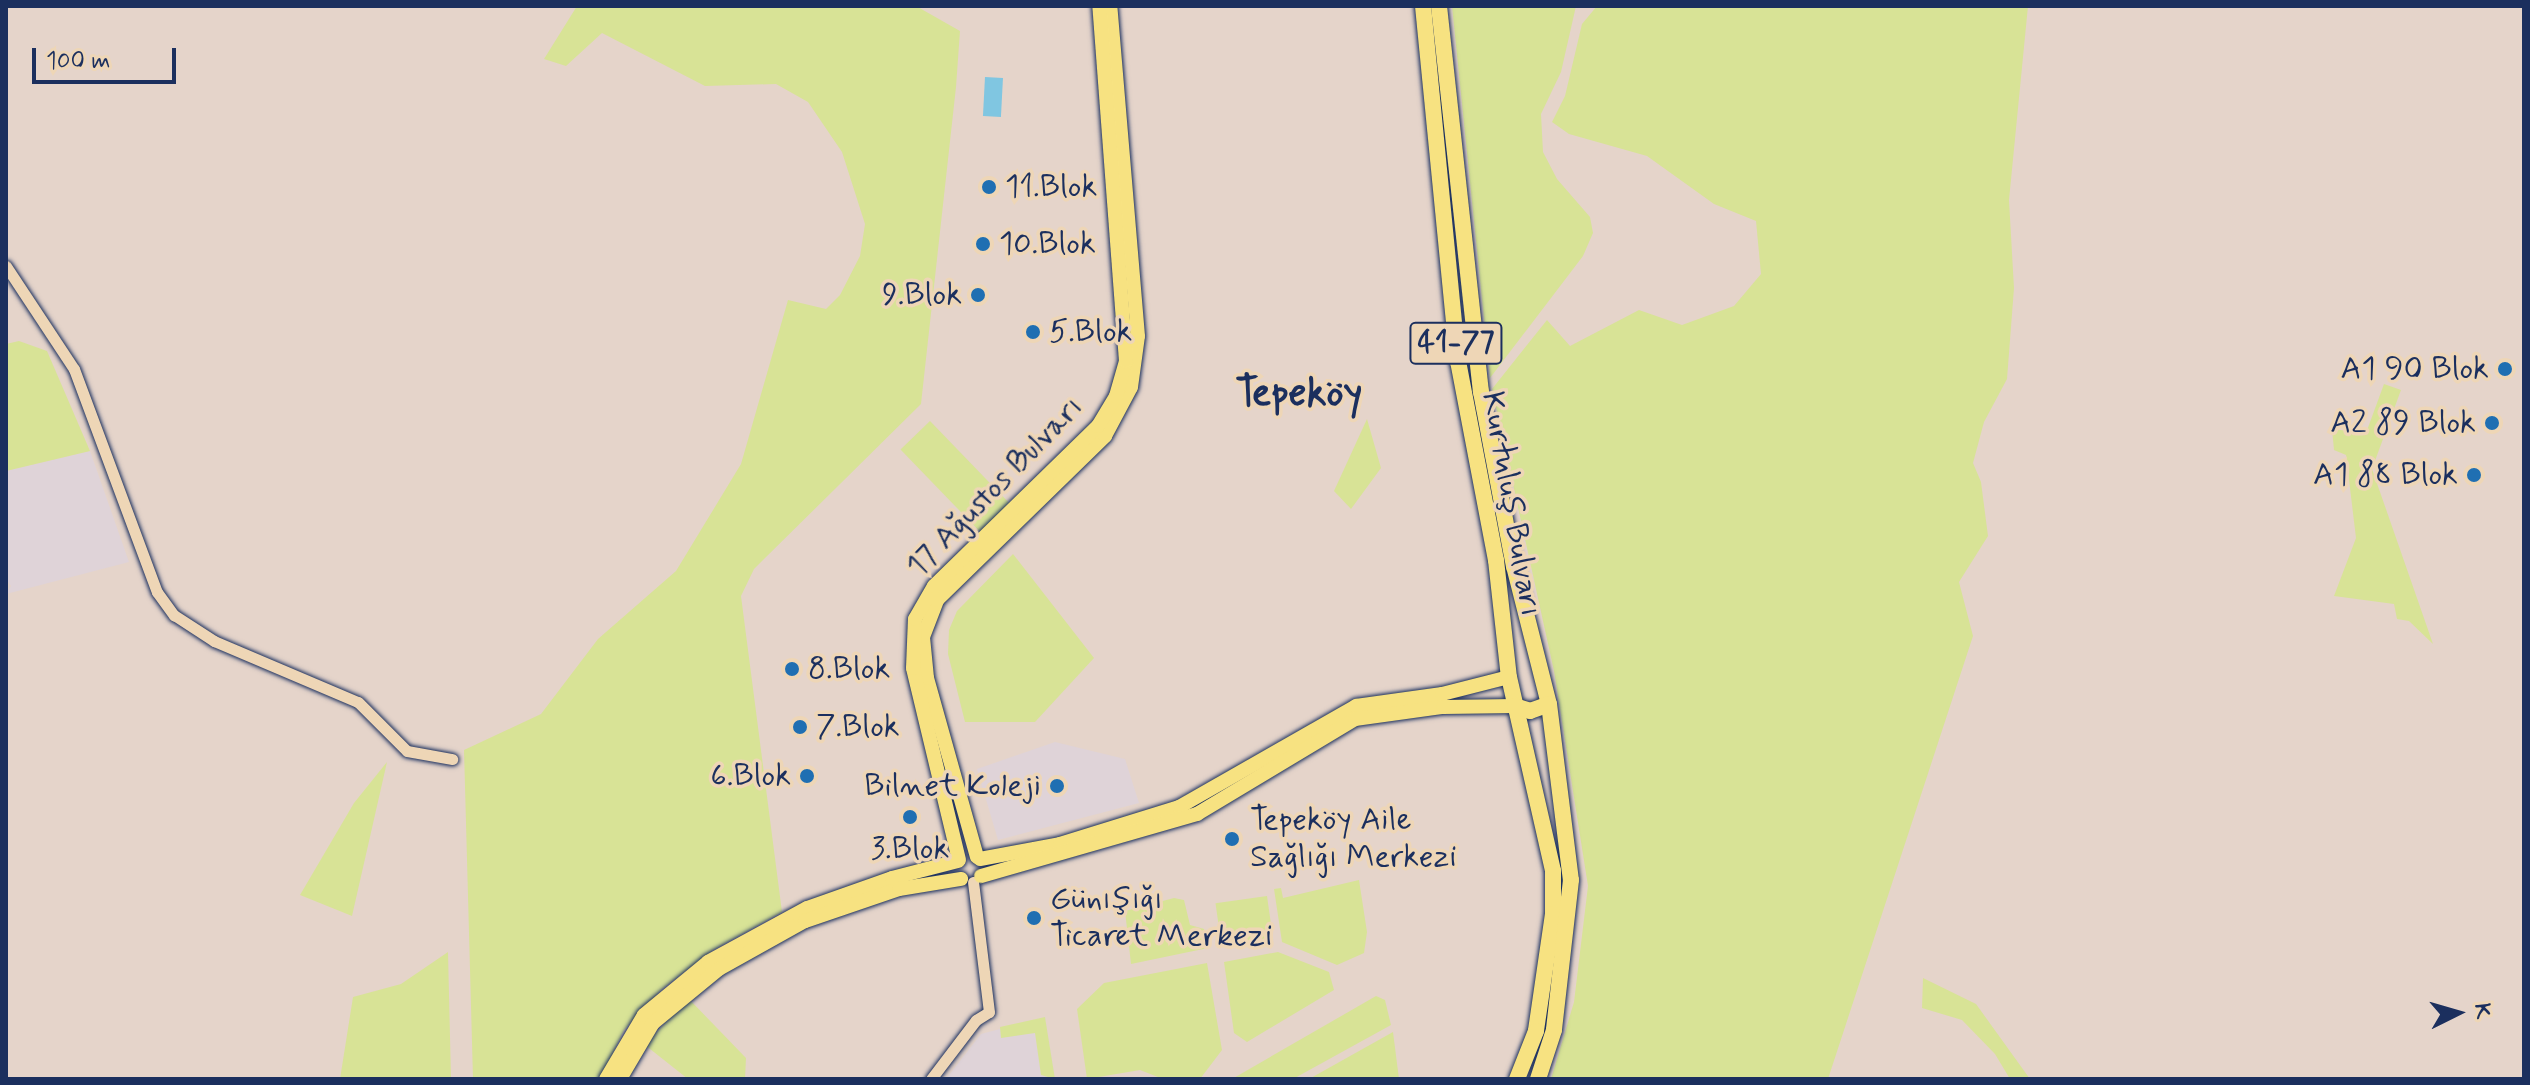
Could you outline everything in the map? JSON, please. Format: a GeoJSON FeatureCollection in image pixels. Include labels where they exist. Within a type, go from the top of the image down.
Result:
{"type":"FeatureCollection","features":[{"type":"Feature","properties":{"kind":"highway","name":"Kurtuluş Bulvarı"},"geometry":{"type":"LineString","coordinates":[[1423,6],[1458,361],[1496,560],[1509,677]]}},
{"type":"Feature","properties":{"kind":"highway","name":"Kurtuluş Bulvarı"},"geometry":{"type":"LineString","coordinates":[[1439,6],[1481,392],[1514,566],[1541,672]]}},
{"type":"Feature","properties":{"kind":"highway"},"geometry":{"type":"LineString","coordinates":[[1517,1079],[1536,1031],[1554,894],[1547,837],[1509,677],[1526,668],[1541,672],[1549,704],[1572,898],[1554,1030],[1538,1079]]}},
{"type":"Feature","properties":{"kind":"highway"},"geometry":{"type":"LineString","coordinates":[[1515,706],[1530,711],[1549,704]]}},
{"type":"Feature","properties":{"kind":"main road","name":"17 Ağustos Bulvarı"},"geometry":{"type":"LineString","coordinates":[[972,879],[959,860],[913,668],[915,619],[941,579],[1098,426],[1116,396],[1126,361],[1099,6]]}},
{"type":"Feature","properties":{"kind":"main road","name":"17 Ağustos Bulvarı"},"geometry":{"type":"LineString","coordinates":[[972,879],[979,858],[924,665],[923,637],[937,600],[1097,445],[1131,387],[1138,336],[1110,6]]}},
{"type":"Feature","properties":{"kind":"main road"},"geometry":{"type":"LineString","coordinates":[[606,1079],[644,1015],[708,962],[807,908],[892,878],[959,860],[1060,844],[1179,807],[1356,706],[1442,694],[1509,677]]}},
{"type":"Feature","properties":{"kind":"main road"},"geometry":{"type":"LineString","coordinates":[[620,1079],[653,1023],[687,990],[805,921],[899,889],[972,879],[1197,814],[1355,719],[1443,707],[1515,706]]}},
{"type":"Feature","properties":{"kind":"street"},"geometry":{"type":"LineString","coordinates":[[6,266],[74,369],[157,592],[174,615],[214,641],[358,702],[407,751],[452,759]]}},
{"type":"Feature","properties":{"kind":"street"},"geometry":{"type":"LineString","coordinates":[[931,1079],[976,1020],[989,1012],[972,879]]}},
{"type":"Feature","properties":{"kind":"shaded area"},"geometry":{"type":"Polygon","coordinates":[[[90,451],[129,562],[6,594],[11,586],[6,579],[6,471],[90,451]]]}},
{"type":"Feature","properties":{"kind":"shaded area","name":"Bilnet Koleji"},"geometry":{"type":"Polygon","coordinates":[[[1055,742],[1125,759],[1139,803],[998,840],[977,769],[1055,742]]]}},
{"type":"Feature","properties":{"kind":"shaded area"},"geometry":{"type":"Polygon","coordinates":[[[1045,1017],[1055,1079],[946,1079],[981,1034],[1045,1017]]]}},
{"type":"Feature","properties":{"kind":"green space"},"geometry":{"type":"Polygon","coordinates":[[[577,6],[916,6],[960,31],[956,87],[921,404],[754,569],[741,596],[782,912],[713,950],[662,989],[624,1030],[600,1079],[473,1079],[464,750],[541,714],[598,639],[676,571],[741,464],[788,300],[826,309],[840,295],[860,256],[865,224],[842,152],[808,102],[776,84],[705,86],[602,33],[566,66],[544,59],[577,6]]]}},
{"type":"Feature","properties":{"kind":"green space"},"geometry":{"type":"Polygon","coordinates":[[[1452,6],[1576,6],[1561,72],[1541,114],[1543,152],[1557,179],[1590,217],[1593,233],[1583,256],[1490,378],[1452,6]]]}},
{"type":"Feature","properties":{"kind":"green space"},"geometry":{"type":"Polygon","coordinates":[[[1597,6],[2028,6],[2009,200],[2014,288],[2007,379],[1984,422],[1973,463],[1981,482],[1988,536],[1959,582],[1973,636],[1828,1079],[1551,1079],[1574,1002],[1588,886],[1554,671],[1492,389],[1547,320],[1570,346],[1639,310],[1682,325],[1734,306],[1761,274],[1756,221],[1714,204],[1647,156],[1569,134],[1552,122],[1565,96],[1582,24],[1597,6]]]}},
{"type":"Feature","properties":{"kind":"green space"},"geometry":{"type":"Polygon","coordinates":[[[19,341],[47,351],[90,451],[6,471],[6,344],[19,341]]]}},
{"type":"Feature","properties":{"kind":"green space"},"geometry":{"type":"Polygon","coordinates":[[[2384,384],[2401,390],[2372,469],[2433,644],[2409,621],[2397,619],[2394,604],[2334,596],[2356,538],[2346,455],[2334,450],[2332,429],[2366,433],[2384,384]]]}},
{"type":"Feature","properties":{"kind":"green space"},"geometry":{"type":"Polygon","coordinates":[[[1367,419],[1381,468],[1351,509],[1334,491],[1367,419]]]}},
{"type":"Feature","properties":{"kind":"green space"},"geometry":{"type":"Polygon","coordinates":[[[930,421],[1010,504],[980,532],[901,449],[930,421]]]}},
{"type":"Feature","properties":{"kind":"green space"},"geometry":{"type":"Polygon","coordinates":[[[1013,554],[1094,658],[1035,722],[965,722],[948,654],[949,630],[957,611],[1013,554]]]}},
{"type":"Feature","properties":{"kind":"green space"},"geometry":{"type":"Polygon","coordinates":[[[387,762],[352,916],[300,895],[354,803],[387,762]]]}},
{"type":"Feature","properties":{"kind":"green space"},"geometry":{"type":"Polygon","coordinates":[[[1359,880],[1367,932],[1364,953],[1337,965],[1282,942],[1274,889],[1281,888],[1283,898],[1359,880]]]}},
{"type":"Feature","properties":{"kind":"green space"},"geometry":{"type":"Polygon","coordinates":[[[1267,896],[1273,940],[1222,947],[1216,903],[1267,896]]]}},
{"type":"Feature","properties":{"kind":"green space"},"geometry":{"type":"Polygon","coordinates":[[[1174,898],[1184,900],[1190,925],[1204,929],[1208,948],[1131,964],[1125,911],[1174,898]]]}},
{"type":"Feature","properties":{"kind":"green space"},"geometry":{"type":"Polygon","coordinates":[[[448,952],[451,1079],[340,1079],[353,997],[401,984],[448,952]]]}},
{"type":"Feature","properties":{"kind":"green space"},"geometry":{"type":"Polygon","coordinates":[[[1278,952],[1329,972],[1334,990],[1247,1042],[1234,1033],[1224,962],[1278,952]]]}},
{"type":"Feature","properties":{"kind":"green space"},"geometry":{"type":"Polygon","coordinates":[[[1207,963],[1222,1050],[1200,1079],[1163,1079],[1140,1070],[1087,1079],[1077,1009],[1104,983],[1207,963]]]}},
{"type":"Feature","properties":{"kind":"green space"},"geometry":{"type":"Polygon","coordinates":[[[1923,978],[1976,1004],[2030,1079],[2010,1079],[1995,1054],[1962,1020],[1922,1008],[1923,978]]]}},
{"type":"Feature","properties":{"kind":"green space"},"geometry":{"type":"Polygon","coordinates":[[[1376,996],[1385,1000],[1391,1025],[1293,1079],[1232,1079],[1376,996]]]}},
{"type":"Feature","properties":{"kind":"green space"},"geometry":{"type":"Polygon","coordinates":[[[688,998],[746,1058],[745,1079],[688,1079],[645,1045],[688,998]]]}},
{"type":"Feature","properties":{"kind":"green space"},"geometry":{"type":"Polygon","coordinates":[[[1045,1017],[1055,1079],[1041,1075],[1035,1033],[1001,1038],[1000,1027],[1045,1017]]]}},
{"type":"Feature","properties":{"kind":"green space"},"geometry":{"type":"Polygon","coordinates":[[[1393,1032],[1399,1079],[1309,1079],[1393,1032]]]}},
{"type":"Feature","properties":{"kind":"water"},"geometry":{"type":"Polygon","coordinates":[[[985,77],[1003,78],[1001,117],[983,116],[985,77]]]}},
{"type":"Feature","properties":{"kind":"place","name":"11.Blok"},"geometry":{"type":"Point","coordinates":[989,187]}},
{"type":"Feature","properties":{"kind":"place","name":"10.Blok"},"geometry":{"type":"Point","coordinates":[983,244]}},
{"type":"Feature","properties":{"kind":"place","name":"9.Blok"},"geometry":{"type":"Point","coordinates":[978,295]}},
{"type":"Feature","properties":{"kind":"place","name":"5.Blok"},"geometry":{"type":"Point","coordinates":[1033,332]}},
{"type":"Feature","properties":{"kind":"place","name":"A1 90 Blok"},"geometry":{"type":"Point","coordinates":[2505,369]}},
{"type":"Feature","properties":{"kind":"place","name":"A2 89 Blok"},"geometry":{"type":"Point","coordinates":[2492,423]}},
{"type":"Feature","properties":{"kind":"place","name":"A1 88 Blok"},"geometry":{"type":"Point","coordinates":[2474,475]}},
{"type":"Feature","properties":{"kind":"place","name":"8.Blok"},"geometry":{"type":"Point","coordinates":[792,669]}},
{"type":"Feature","properties":{"kind":"place","name":"7.Blok"},"geometry":{"type":"Point","coordinates":[800,727]}},
{"type":"Feature","properties":{"kind":"place","name":"6.Blok"},"geometry":{"type":"Point","coordinates":[807,776]}},
{"type":"Feature","properties":{"kind":"place","name":"Bilnet Koleji"},"geometry":{"type":"Point","coordinates":[1057,786]}},
{"type":"Feature","properties":{"kind":"place","name":"3.Blok"},"geometry":{"type":"Point","coordinates":[910,817]}},
{"type":"Feature","properties":{"kind":"place","name":"Tepeköy Aile Sağlığı Merkezi"},"geometry":{"type":"Point","coordinates":[1232,839]}},
{"type":"Feature","properties":{"kind":"place","name":"Günışığı Ticaret Merkezi"},"geometry":{"type":"Point","coordinates":[1034,918]}},
{"type":"Feature","properties":{"kind":"district","name":"Tepeköy"},"geometry":{"type":"Point","coordinates":[1299,394]}}]}
